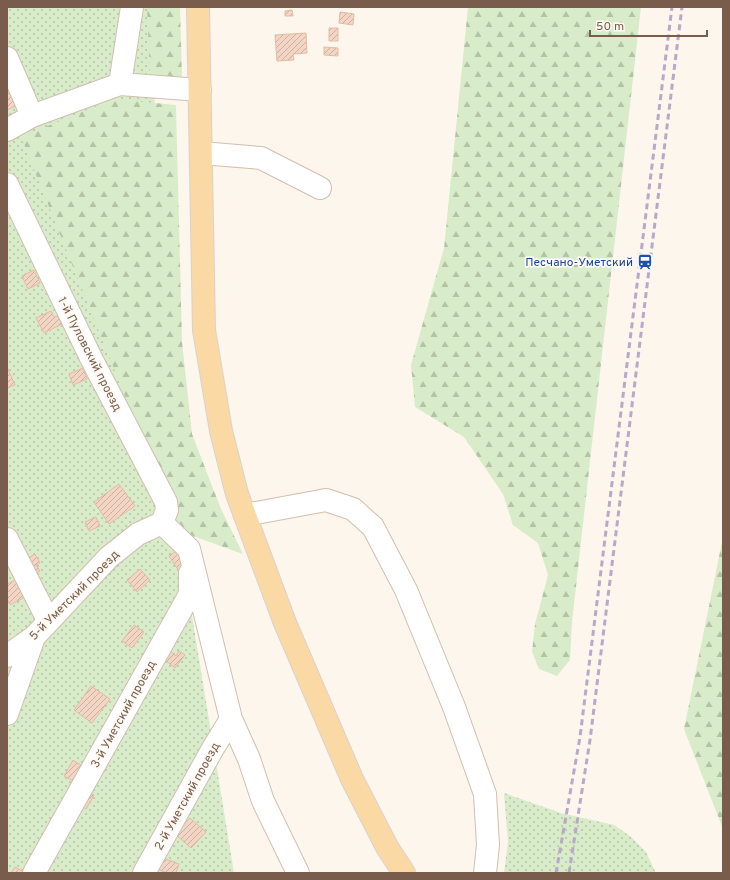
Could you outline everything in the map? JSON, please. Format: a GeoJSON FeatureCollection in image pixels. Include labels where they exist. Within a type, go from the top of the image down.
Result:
{"type":"FeatureCollection","features":[{"type":"Feature","properties":{"kind":"main road"},"geometry":{"type":"LineString","coordinates":[[198,7],[204,330],[221,431],[237,494],[285,624],[334,739],[387,846],[404,873]]}},
{"type":"Feature","properties":{"kind":"lane"},"geometry":{"type":"LineString","coordinates":[[120,84],[132,7]]}},
{"type":"Feature","properties":{"kind":"lane"},"geometry":{"type":"LineString","coordinates":[[7,58],[32,116]]}},
{"type":"Feature","properties":{"kind":"lane"},"geometry":{"type":"LineString","coordinates":[[7,130],[32,116],[120,84],[200,90]]}},
{"type":"Feature","properties":{"kind":"lane"},"geometry":{"type":"LineString","coordinates":[[201,153],[261,158],[320,188]]}},
{"type":"Feature","properties":{"kind":"lane","name":"1-й Пуловский проезд"},"geometry":{"type":"LineString","coordinates":[[7,184],[92,360],[166,502],[167,510],[162,522]]}},
{"type":"Feature","properties":{"kind":"lane"},"geometry":{"type":"LineString","coordinates":[[245,515],[326,500],[353,509],[373,527],[406,590],[454,706],[485,794],[488,845],[485,873]]}},
{"type":"Feature","properties":{"kind":"lane"},"geometry":{"type":"LineString","coordinates":[[162,522],[188,550],[231,720],[249,759],[263,801],[298,873]]}},
{"type":"Feature","properties":{"kind":"lane","name":"5-й Уметский проезд"},"geometry":{"type":"LineString","coordinates":[[7,656],[34,637],[48,620],[108,557],[138,534],[162,522]]}},
{"type":"Feature","properties":{"kind":"lane"},"geometry":{"type":"LineString","coordinates":[[7,539],[48,620]]}},
{"type":"Feature","properties":{"kind":"lane","name":"3-й Уметский проезд"},"geometry":{"type":"LineString","coordinates":[[34,873],[190,594],[188,550]]}},
{"type":"Feature","properties":{"kind":"lane"},"geometry":{"type":"LineString","coordinates":[[7,714],[34,637]]}},
{"type":"Feature","properties":{"kind":"lane","name":"2-й Уметский проезд"},"geometry":{"type":"LineString","coordinates":[[144,873],[212,750],[231,720]]}},
{"type":"Feature","properties":{"kind":"green space"},"geometry":{"type":"Polygon","coordinates":[[[7,7],[150,7],[175,512],[234,873],[7,873],[7,7]]]}},
{"type":"Feature","properties":{"kind":"green space"},"geometry":{"type":"Polygon","coordinates":[[[147,7],[180,7],[182,77],[150,75],[147,7]]]}},
{"type":"Feature","properties":{"kind":"green space"},"geometry":{"type":"Polygon","coordinates":[[[468,7],[641,7],[572,622],[570,660],[557,676],[539,669],[532,652],[535,624],[548,575],[538,543],[513,525],[503,494],[464,437],[415,407],[411,365],[444,248],[468,7]]]}},
{"type":"Feature","properties":{"kind":"green space"},"geometry":{"type":"Polygon","coordinates":[[[113,99],[176,105],[182,342],[192,434],[221,509],[243,554],[179,531],[21,137],[113,99]]]}},
{"type":"Feature","properties":{"kind":"green space"},"geometry":{"type":"Polygon","coordinates":[[[723,537],[723,829],[684,729],[723,537]]]}},
{"type":"Feature","properties":{"kind":"green space"},"geometry":{"type":"Polygon","coordinates":[[[504,793],[561,813],[614,825],[630,836],[646,852],[656,873],[504,873],[508,842],[504,793]]]}},
{"type":"Feature","properties":{"kind":"building"},"geometry":{"type":"Polygon","coordinates":[[[292,10],[293,16],[285,16],[285,11],[292,10]]]}},
{"type":"Feature","properties":{"kind":"building"},"geometry":{"type":"Polygon","coordinates":[[[340,12],[354,14],[353,25],[339,23],[340,12]]]}},
{"type":"Feature","properties":{"kind":"building"},"geometry":{"type":"Polygon","coordinates":[[[329,28],[338,28],[338,41],[329,41],[329,28]]]}},
{"type":"Feature","properties":{"kind":"building"},"geometry":{"type":"Polygon","coordinates":[[[306,33],[307,53],[293,54],[294,60],[277,61],[275,35],[306,33]]]}},
{"type":"Feature","properties":{"kind":"building"},"geometry":{"type":"Polygon","coordinates":[[[324,47],[338,48],[338,56],[324,55],[324,47]]]}},
{"type":"Feature","properties":{"kind":"building"},"geometry":{"type":"Polygon","coordinates":[[[11,89],[18,105],[7,110],[7,91],[11,89]]]}},
{"type":"Feature","properties":{"kind":"building"},"geometry":{"type":"Polygon","coordinates":[[[34,270],[40,283],[28,289],[22,276],[34,270]]]}},
{"type":"Feature","properties":{"kind":"building"},"geometry":{"type":"Polygon","coordinates":[[[51,311],[54,317],[58,316],[62,324],[44,333],[36,318],[51,311]]]}},
{"type":"Feature","properties":{"kind":"building"},"geometry":{"type":"Polygon","coordinates":[[[7,367],[15,385],[7,388],[7,367]]]}},
{"type":"Feature","properties":{"kind":"building"},"geometry":{"type":"Polygon","coordinates":[[[83,368],[87,379],[73,385],[69,374],[83,368]]]}},
{"type":"Feature","properties":{"kind":"building"},"geometry":{"type":"Polygon","coordinates":[[[119,484],[135,506],[109,524],[94,502],[119,484]]]}},
{"type":"Feature","properties":{"kind":"building"},"geometry":{"type":"Polygon","coordinates":[[[96,517],[100,526],[89,531],[85,522],[96,517]]]}},
{"type":"Feature","properties":{"kind":"building"},"geometry":{"type":"Polygon","coordinates":[[[178,550],[188,565],[179,571],[169,556],[178,550]]]}},
{"type":"Feature","properties":{"kind":"building"},"geometry":{"type":"Polygon","coordinates":[[[35,554],[40,563],[36,565],[40,571],[30,576],[22,562],[35,554]]]}},
{"type":"Feature","properties":{"kind":"building"},"geometry":{"type":"Polygon","coordinates":[[[140,569],[150,580],[137,592],[127,580],[140,569]]]}},
{"type":"Feature","properties":{"kind":"building"},"geometry":{"type":"Polygon","coordinates":[[[20,578],[29,595],[10,605],[7,599],[7,584],[20,578]]]}},
{"type":"Feature","properties":{"kind":"building"},"geometry":{"type":"Polygon","coordinates":[[[134,625],[144,632],[132,648],[122,641],[134,625]]]}},
{"type":"Feature","properties":{"kind":"building"},"geometry":{"type":"Polygon","coordinates":[[[167,648],[176,656],[179,651],[185,655],[175,668],[160,656],[167,648]]]}},
{"type":"Feature","properties":{"kind":"building"},"geometry":{"type":"Polygon","coordinates":[[[91,686],[110,699],[92,723],[74,710],[91,686]]]}},
{"type":"Feature","properties":{"kind":"building"},"geometry":{"type":"Polygon","coordinates":[[[73,760],[84,767],[75,782],[64,776],[73,760]]]}},
{"type":"Feature","properties":{"kind":"building"},"geometry":{"type":"Polygon","coordinates":[[[84,790],[94,795],[86,809],[76,803],[84,790]]]}},
{"type":"Feature","properties":{"kind":"building"},"geometry":{"type":"Polygon","coordinates":[[[190,818],[206,832],[191,848],[175,834],[190,818]]]}},
{"type":"Feature","properties":{"kind":"building"},"geometry":{"type":"Polygon","coordinates":[[[160,857],[179,864],[176,873],[167,873],[155,868],[160,857]]]}},
{"type":"Feature","properties":{"kind":"building"},"geometry":{"type":"Polygon","coordinates":[[[15,867],[25,873],[11,873],[15,867]]]}},
{"type":"Feature","properties":{"kind":"railway"},"geometry":{"type":"LineString","coordinates":[[556,873],[580,737],[672,7]]}},
{"type":"Feature","properties":{"kind":"railway"},"geometry":{"type":"LineString","coordinates":[[569,873],[590,740],[682,7]]}},
{"type":"Feature","properties":{"kind":"place","name":"Песчано-Уметский"},"geometry":{"type":"Point","coordinates":[645,262]}}]}
